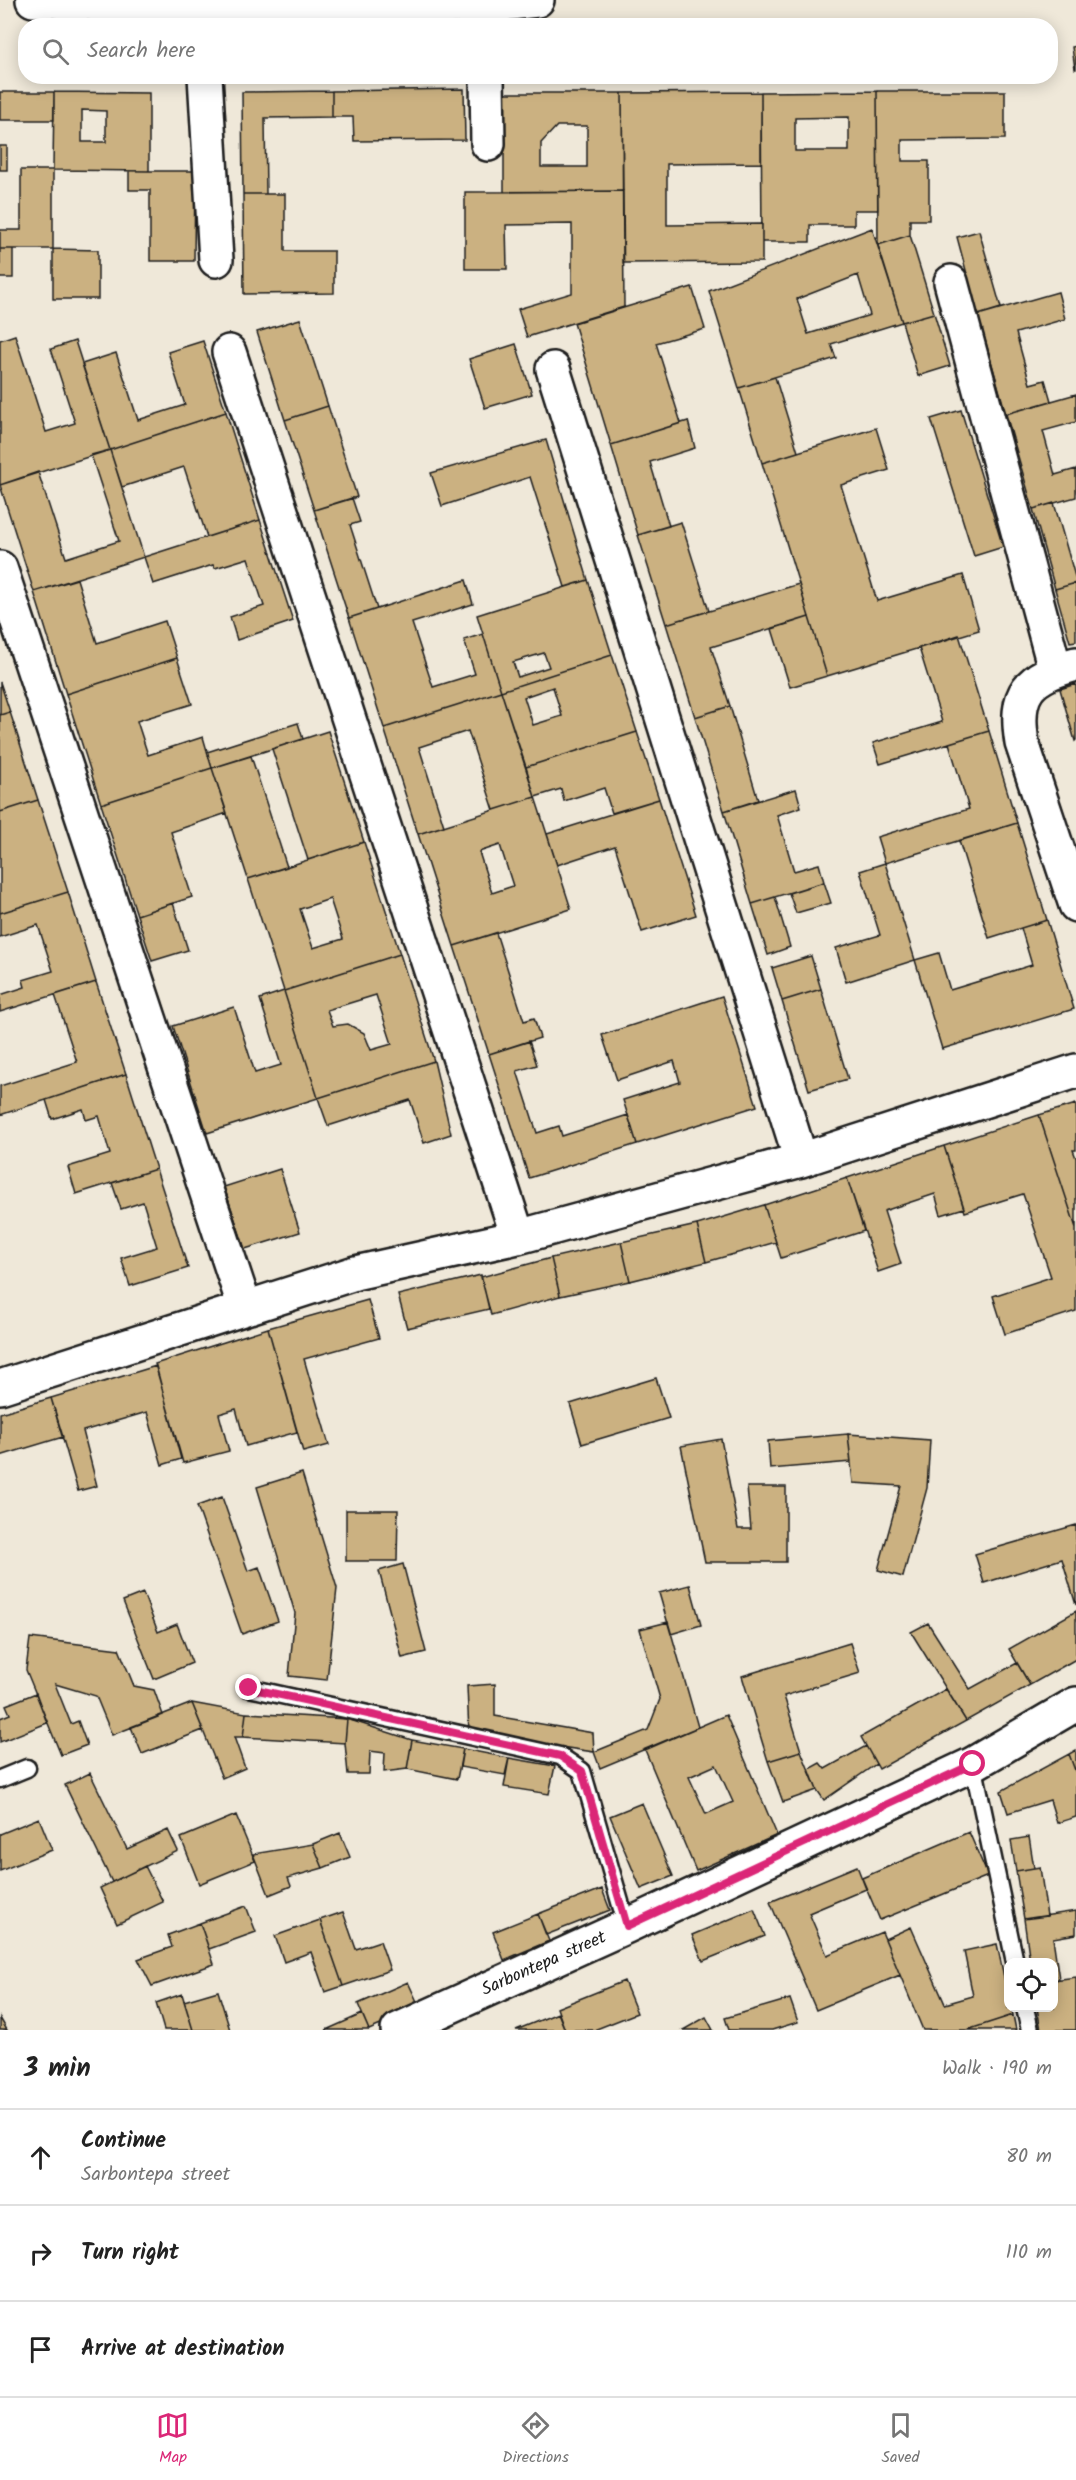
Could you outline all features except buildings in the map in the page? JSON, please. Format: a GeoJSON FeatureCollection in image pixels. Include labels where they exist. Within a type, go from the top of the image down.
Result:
{"type":"FeatureCollection","features":[{"type":"Feature","properties":{"kind":"street"},"geometry":{"type":"LineString","coordinates":[[33,0],[201,12],[485,11],[537,0]]}},
{"type":"Feature","properties":{"kind":"street"},"geometry":{"type":"LineString","coordinates":[[205,84],[216,260]]}},
{"type":"Feature","properties":{"kind":"street"},"geometry":{"type":"LineString","coordinates":[[487,84],[488,144]]}},
{"type":"Feature","properties":{"kind":"street"},"geometry":{"type":"LineString","coordinates":[[951,282],[1066,666],[1035,682],[1022,697],[1018,717],[1022,743],[1076,905]]}},
{"type":"Feature","properties":{"kind":"street"},"geometry":{"type":"LineString","coordinates":[[229,352],[518,1237]]}},
{"type":"Feature","properties":{"kind":"street"},"geometry":{"type":"LineString","coordinates":[[553,369],[801,1160]]}},
{"type":"Feature","properties":{"kind":"street"},"geometry":{"type":"LineString","coordinates":[[0,568],[245,1308]]}},
{"type":"Feature","properties":{"kind":"street"},"geometry":{"type":"LineString","coordinates":[[0,1387],[355,1273],[518,1237],[801,1160],[1076,1071]]}},
{"type":"Feature","properties":{"kind":"street","name":"Sarbontepa street"},"geometry":{"type":"LineString","coordinates":[[398,2030],[973,1764],[1076,1704]]}},
{"type":"Feature","properties":{"kind":"lane"},"geometry":{"type":"LineString","coordinates":[[249,1688],[560,1756],[582,1771],[627,1926]]}},
{"type":"Feature","properties":{"kind":"lane"},"geometry":{"type":"LineString","coordinates":[[973,1764],[1014,1958]]}},
{"type":"Feature","properties":{"kind":"lane"},"geometry":{"type":"LineString","coordinates":[[0,1779],[27,1768]]}},
{"type":"Feature","properties":{"kind":"lane"},"geometry":{"type":"LineString","coordinates":[[1026,2012],[1030,2030]]}},
{"type":"Feature","properties":{"kind":"route"},"geometry":{"type":"LineString","coordinates":[[249,1688],[560,1756],[582,1771],[627,1926],[973,1764]]}}]}
